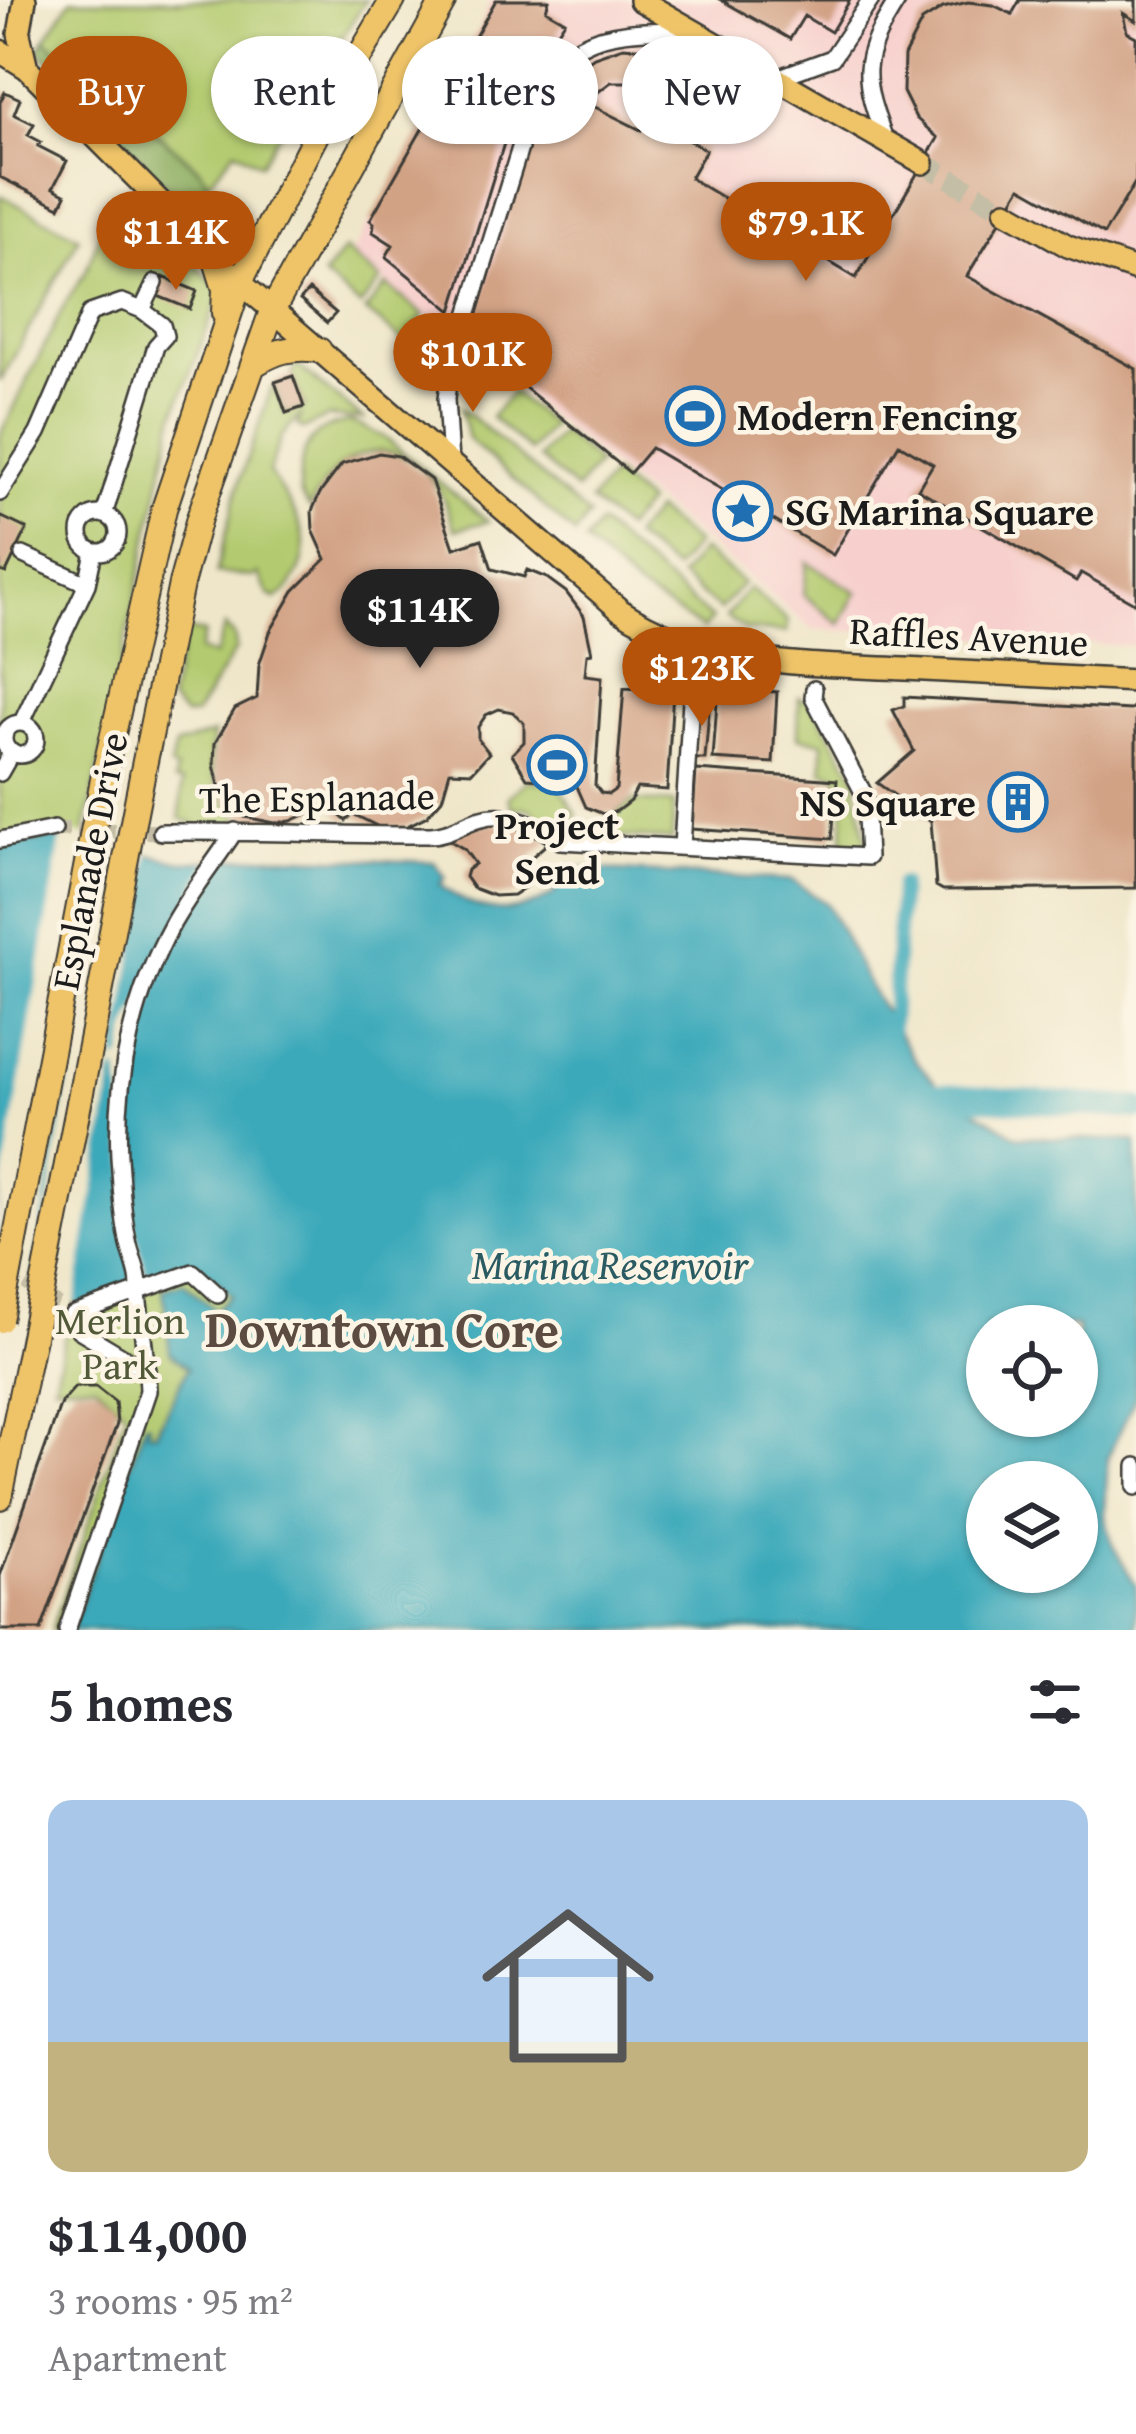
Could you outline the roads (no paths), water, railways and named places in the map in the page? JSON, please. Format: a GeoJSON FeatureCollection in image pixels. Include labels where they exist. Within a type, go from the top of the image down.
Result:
{"type":"FeatureCollection","features":[{"type":"Feature","properties":{"kind":"highway","name":"Esplanade Drive"},"geometry":{"type":"LineString","coordinates":[[0,1320],[104,774],[159,527],[240,283],[337,94],[392,0]]}},
{"type":"Feature","properties":{"kind":"highway","name":"Esplanade Drive"},"geometry":{"type":"LineString","coordinates":[[0,1497],[195,531],[272,311],[444,0]]}},
{"type":"Feature","properties":{"kind":"highway"},"geometry":{"type":"LineString","coordinates":[[214,257],[225,289],[217,350]]}},
{"type":"Feature","properties":{"kind":"highway"},"geometry":{"type":"LineString","coordinates":[[253,365],[276,351],[319,350]]}},
{"type":"Feature","properties":{"kind":"main road"},"geometry":{"type":"LineString","coordinates":[[0,13],[24,0]]}},
{"type":"Feature","properties":{"kind":"main road"},"geometry":{"type":"LineString","coordinates":[[24,0],[19,34],[27,68]]}},
{"type":"Feature","properties":{"kind":"main road"},"geometry":{"type":"LineString","coordinates":[[640,0],[701,36]]}},
{"type":"Feature","properties":{"kind":"main road","name":"Raffles Avenue"},"geometry":{"type":"LineString","coordinates":[[0,51],[27,68],[272,311],[620,610],[674,640],[719,654],[779,663],[1136,681]]}},
{"type":"Feature","properties":{"kind":"main road"},"geometry":{"type":"LineString","coordinates":[[783,84],[923,163]]}},
{"type":"Feature","properties":{"kind":"main road"},"geometry":{"type":"LineString","coordinates":[[1006,211],[1068,246],[1136,270]]}},
{"type":"Feature","properties":{"kind":"street"},"geometry":{"type":"LineString","coordinates":[[783,76],[832,58],[871,0]]}},
{"type":"Feature","properties":{"kind":"street"},"geometry":{"type":"LineString","coordinates":[[886,142],[868,93],[866,65],[873,42],[898,0]]}},
{"type":"Feature","properties":{"kind":"street"},"geometry":{"type":"LineString","coordinates":[[450,462],[448,376],[537,95],[552,69],[575,49],[614,33],[692,31]]}},
{"type":"Feature","properties":{"kind":"street"},"geometry":{"type":"LineString","coordinates":[[142,310],[155,284]]}},
{"type":"Feature","properties":{"kind":"street"},"geometry":{"type":"LineString","coordinates":[[0,493],[38,433],[90,314],[122,302],[162,325],[165,336],[156,346],[104,515]]}},
{"type":"Feature","properties":{"kind":"street"},"geometry":{"type":"LineString","coordinates":[[104,515],[116,524],[117,538],[106,551],[94,552],[83,544],[80,530],[89,517],[104,515]]}},
{"type":"Feature","properties":{"kind":"street"},"geometry":{"type":"LineString","coordinates":[[22,722],[87,584],[94,552]]}},
{"type":"Feature","properties":{"kind":"street"},"geometry":{"type":"LineString","coordinates":[[23,555],[87,584]]}},
{"type":"Feature","properties":{"kind":"street"},"geometry":{"type":"LineString","coordinates":[[682,670],[692,684],[682,847]]}},
{"type":"Feature","properties":{"kind":"street","name":"The Esplanade"},"geometry":{"type":"LineString","coordinates":[[161,832],[438,835],[472,819],[502,816],[536,825],[560,841],[868,857],[866,796],[813,697],[814,689]]}},
{"type":"Feature","properties":{"kind":"street"},"geometry":{"type":"LineString","coordinates":[[22,722],[33,729],[37,741],[30,752],[18,756],[6,749],[3,729],[22,722]]}},
{"type":"Feature","properties":{"kind":"street"},"geometry":{"type":"LineString","coordinates":[[0,773],[12,752]]}},
{"type":"Feature","properties":{"kind":"street"},"geometry":{"type":"LineString","coordinates":[[0,840],[54,829]]}},
{"type":"Feature","properties":{"kind":"street"},"geometry":{"type":"LineString","coordinates":[[67,1630],[144,1412],[148,1371],[118,1150],[131,1028],[173,922],[235,831]]}},
{"type":"Feature","properties":{"kind":"street"},"geometry":{"type":"LineString","coordinates":[[148,1371],[79,1330],[72,1315],[193,1272],[218,1295]]}},
{"type":"Feature","properties":{"kind":"street"},"geometry":{"type":"LineString","coordinates":[[1136,1466],[1136,1487]]}},
{"type":"Feature","properties":{"kind":"water","name":"Marina Reservoir"},"geometry":{"type":"Polygon","coordinates":[[[56,838],[83,839],[182,862],[271,856],[434,862],[445,877],[440,885],[468,902],[497,910],[526,907],[556,892],[552,884],[567,868],[792,880],[827,904],[872,991],[914,1058],[941,1089],[1017,1136],[1136,1141],[1136,1397],[1108,1457],[1105,1515],[1113,1546],[1136,1585],[1136,1630],[71,1630],[145,1423],[148,1432],[156,1433],[188,1368],[170,1353],[163,1289],[184,1283],[215,1310],[231,1295],[196,1263],[71,1308],[0,1256],[0,847],[56,838]]]}},
{"type":"Feature","properties":{"kind":"waterway"},"geometry":{"type":"LineString","coordinates":[[891,1041],[901,884]]}},
{"type":"Feature","properties":{"kind":"waterway","name":"Marina Reservoir"},"geometry":{"type":"LineString","coordinates":[[923,1094],[1136,1108]]}},
{"type":"Feature","properties":{"kind":"tunnel"},"geometry":{"type":"LineString","coordinates":[[923,163],[1006,211]]}},
{"type":"Feature","properties":{"kind":"tunnel"},"geometry":{"type":"LineString","coordinates":[[54,829],[161,832]]}},
{"type":"Feature","properties":{"kind":"tunnel"},"geometry":{"type":"LineString","coordinates":[[7,1271],[72,1315]]}},
{"type":"Feature","properties":{"kind":"place","name":"Modern Fencing"},"geometry":{"type":"Point","coordinates":[695,416]}},
{"type":"Feature","properties":{"kind":"place","name":"SG Marina Square"},"geometry":{"type":"Point","coordinates":[743,511]}},
{"type":"Feature","properties":{"kind":"place","name":"Project Send"},"geometry":{"type":"Point","coordinates":[557,765]}},
{"type":"Feature","properties":{"kind":"place","name":"NS Square"},"geometry":{"type":"Point","coordinates":[1018,802]}},
{"type":"Feature","properties":{"kind":"district","name":"Downtown Core"},"geometry":{"type":"Point","coordinates":[382,1329]}},
{"type":"Feature","properties":{"kind":"park label","name":"Merlion Park"},"geometry":{"type":"Point","coordinates":[120,1342]}}]}
